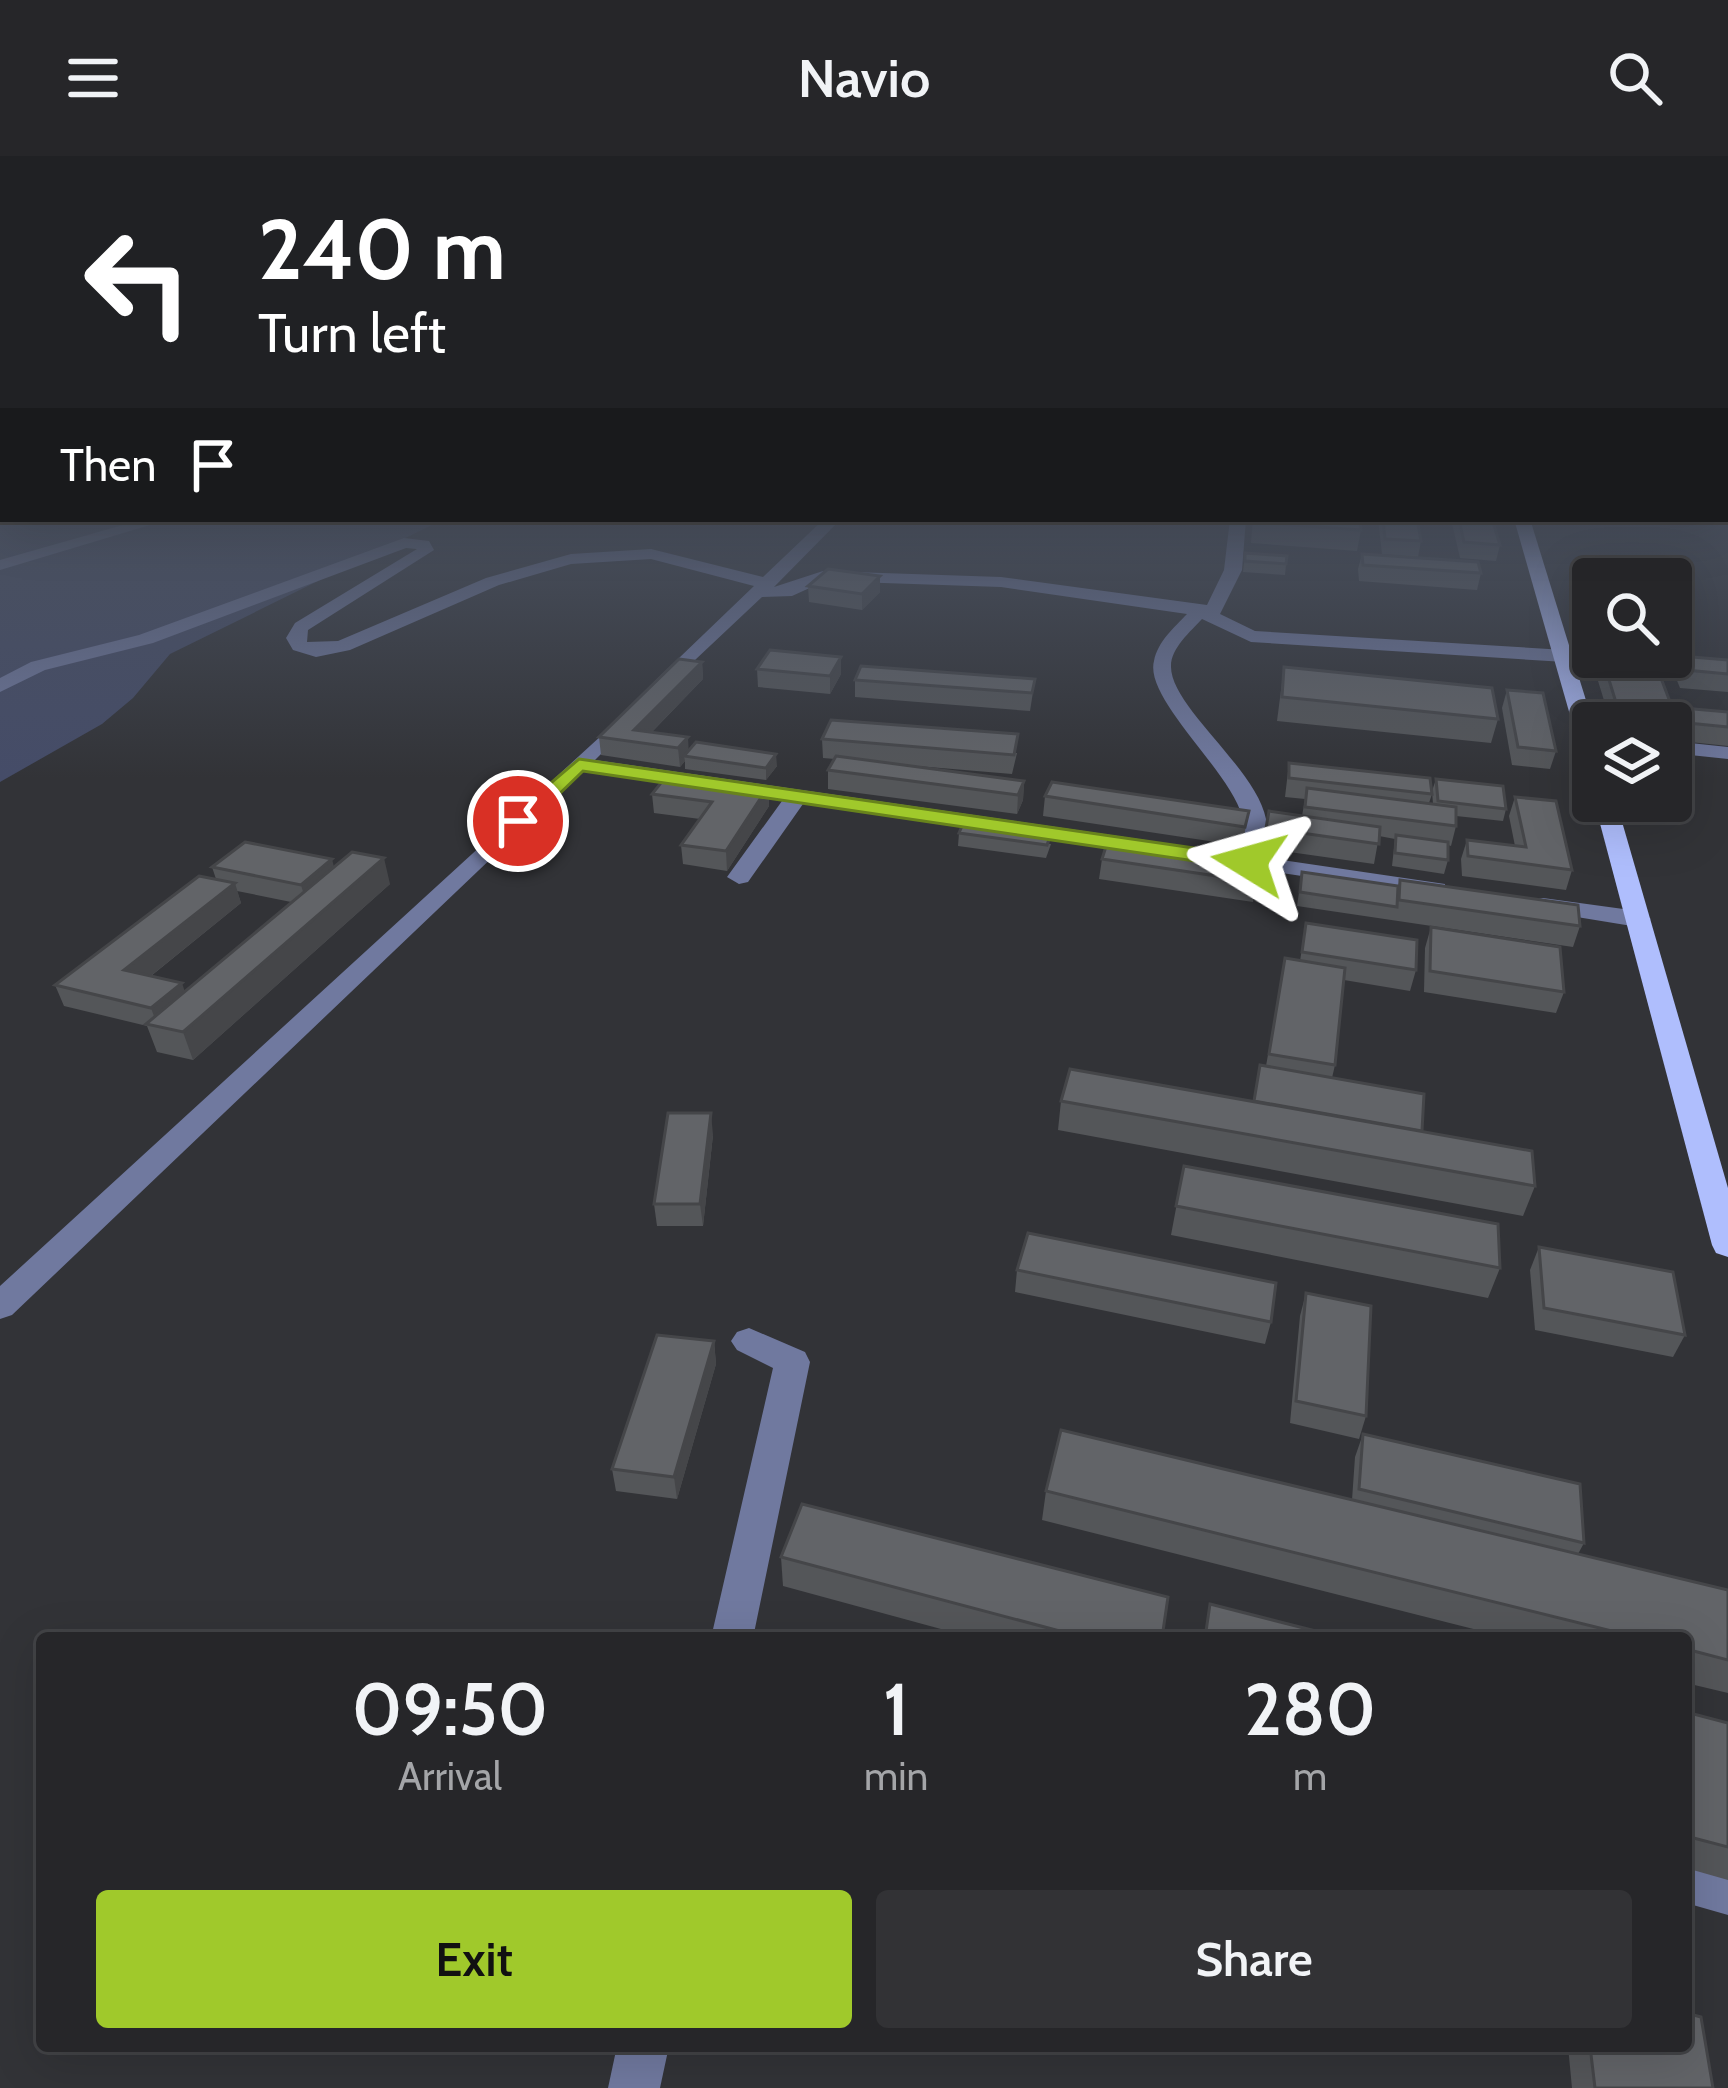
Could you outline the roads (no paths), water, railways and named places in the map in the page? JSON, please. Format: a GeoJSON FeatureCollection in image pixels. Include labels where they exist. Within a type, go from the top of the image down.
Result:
{"type":"FeatureCollection","features":[{"type":"Feature","properties":{"kind":"main road"},"geometry":{"type":"LineString","coordinates":[[1547,598],[1578,702]]}},
{"type":"Feature","properties":{"kind":"main road"},"geometry":{"type":"LineString","coordinates":[[1611,822],[1728,1245]]}},
{"type":"Feature","properties":{"kind":"street"},"geometry":{"type":"LineString","coordinates":[[0,686],[38,666],[146,638],[254,598]]}},
{"type":"Feature","properties":{"kind":"street"},"geometry":{"type":"LineString","coordinates":[[348,598],[302,627],[295,638],[300,646],[316,651],[343,646],[457,598]]}},
{"type":"Feature","properties":{"kind":"street"},"geometry":{"type":"LineString","coordinates":[[0,1306],[752,598]]}},
{"type":"Feature","properties":{"kind":"street"},"geometry":{"type":"LineString","coordinates":[[1112,598],[1200,611],[1214,610],[1220,598]]}},
{"type":"Feature","properties":{"kind":"street"},"geometry":{"type":"LineString","coordinates":[[1200,611],[1251,635],[1565,656]]}},
{"type":"Feature","properties":{"kind":"street"},"geometry":{"type":"LineString","coordinates":[[1200,611],[1165,651],[1162,674],[1168,691],[1242,786],[1255,821],[1249,862]]}},
{"type":"Feature","properties":{"kind":"street"},"geometry":{"type":"LineString","coordinates":[[1692,749],[1728,753]]}},
{"type":"Feature","properties":{"kind":"street"},"geometry":{"type":"LineString","coordinates":[[579,764],[1454,892]]}},
{"type":"Feature","properties":{"kind":"street"},"geometry":{"type":"LineString","coordinates":[[740,878],[797,796]]}},
{"type":"Feature","properties":{"kind":"street"},"geometry":{"type":"LineString","coordinates":[[1523,902],[1638,919]]}},
{"type":"Feature","properties":{"kind":"street"},"geometry":{"type":"LineString","coordinates":[[733,1632],[793,1362],[749,1341]]}},
{"type":"Feature","properties":{"kind":"street"},"geometry":{"type":"LineString","coordinates":[[1692,1881],[1728,1891]]}},
{"type":"Feature","properties":{"kind":"street"},"geometry":{"type":"LineString","coordinates":[[634,2088],[642,2052]]}}]}
